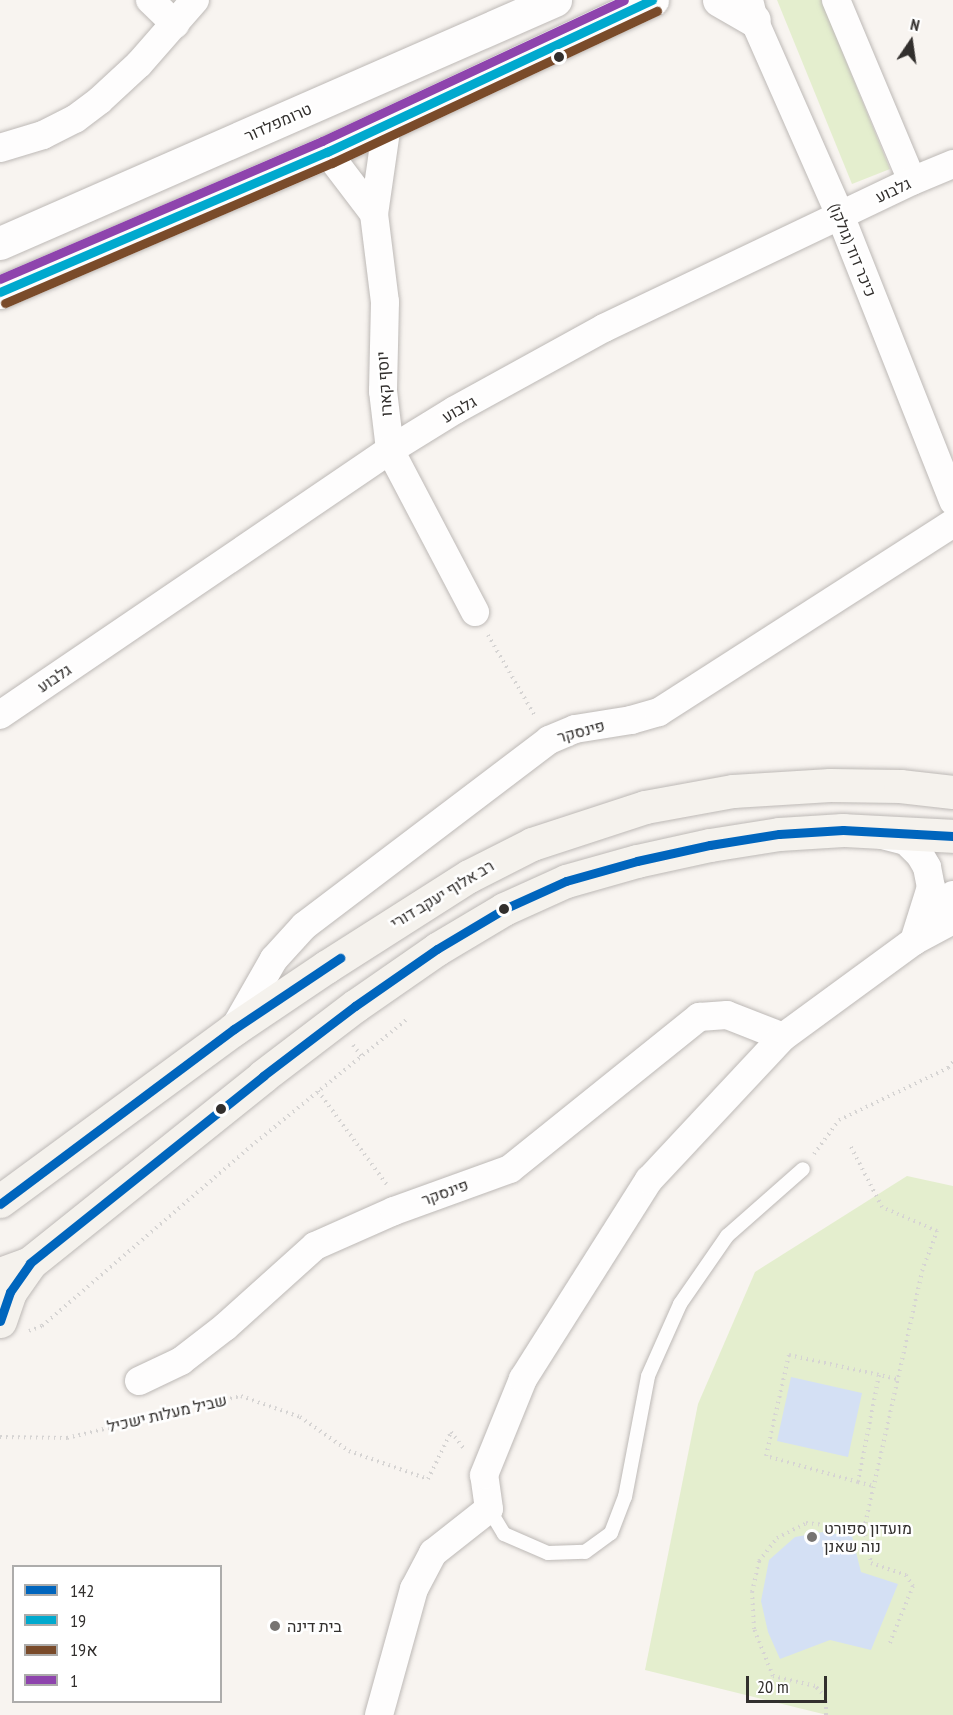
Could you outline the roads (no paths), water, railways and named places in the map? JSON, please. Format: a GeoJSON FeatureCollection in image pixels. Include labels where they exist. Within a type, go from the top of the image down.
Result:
{"type":"FeatureCollection","features":[{"type":"Feature","properties":{"kind":"main road","name":"רב אלוף יעקב דורי"},"geometry":{"type":"LineString","coordinates":[[2,1201],[234,1029],[469,876],[532,844],[589,823],[667,802],[744,790],[830,785],[900,786],[953,792]]}},
{"type":"Feature","properties":{"kind":"main road"},"geometry":{"type":"LineString","coordinates":[[0,1321],[15,1269],[346,1013],[437,949],[504,909],[566,881],[648,858],[780,834],[867,831],[953,836]]}},
{"type":"Feature","properties":{"kind":"street"},"geometry":{"type":"LineString","coordinates":[[150,0],[175,24]]}},
{"type":"Feature","properties":{"kind":"street"},"geometry":{"type":"LineString","coordinates":[[0,148],[43,135],[75,119],[100,100],[139,64],[195,0]]}},
{"type":"Feature","properties":{"kind":"street","name":"טרומפלדור"},"geometry":{"type":"LineString","coordinates":[[0,243],[555,0]]}},
{"type":"Feature","properties":{"kind":"street"},"geometry":{"type":"LineString","coordinates":[[0,292],[327,152],[652,0]]}},
{"type":"Feature","properties":{"kind":"street"},"geometry":{"type":"LineString","coordinates":[[718,0],[752,10]]}},
{"type":"Feature","properties":{"kind":"street"},"geometry":{"type":"LineString","coordinates":[[836,0],[912,181]]}},
{"type":"Feature","properties":{"kind":"street","name":"כיכר דוד (גולקו)"},"geometry":{"type":"LineString","coordinates":[[752,10],[840,215],[953,501]]}},
{"type":"Feature","properties":{"kind":"street"},"geometry":{"type":"LineString","coordinates":[[374,214],[387,124]]}},
{"type":"Feature","properties":{"kind":"street"},"geometry":{"type":"LineString","coordinates":[[327,152],[374,214]]}},
{"type":"Feature","properties":{"kind":"street","name":"גלבוע"},"geometry":{"type":"LineString","coordinates":[[0,715],[390,450],[455,410],[604,328],[912,181],[953,164]]}},
{"type":"Feature","properties":{"kind":"street","name":"יוסף קארו"},"geometry":{"type":"LineString","coordinates":[[374,214],[385,302],[383,391],[390,450],[475,612]]}},
{"type":"Feature","properties":{"kind":"street","name":"פינסקר"},"geometry":{"type":"LineString","coordinates":[[234,1029],[274,959],[304,926],[549,740],[575,729],[631,720],[659,712],[953,523]]}},
{"type":"Feature","properties":{"kind":"street"},"geometry":{"type":"LineString","coordinates":[[867,831],[906,841],[920,855],[927,867],[932,887],[914,941]]}},
{"type":"Feature","properties":{"kind":"street"},"geometry":{"type":"LineString","coordinates":[[914,941],[953,895]]}},
{"type":"Feature","properties":{"kind":"street"},"geometry":{"type":"LineString","coordinates":[[379,1715],[414,1589],[433,1553],[489,1509],[483,1475],[523,1379],[649,1180],[783,1037],[914,941],[953,920]]}},
{"type":"Feature","properties":{"kind":"street","name":"פינסקר"},"geometry":{"type":"LineString","coordinates":[[139,1381],[182,1361],[225,1327],[315,1246],[404,1207],[510,1168],[699,1017],[727,1015],[783,1037]]}},
{"type":"Feature","properties":{"kind":"lane"},"geometry":{"type":"LineString","coordinates":[[489,1509],[504,1534],[548,1553],[585,1552],[611,1533],[625,1497],[648,1376],[680,1304],[727,1236],[803,1169]]}},
{"type":"Feature","properties":{"kind":"water"},"geometry":{"type":"Polygon","coordinates":[[[791,1377],[862,1393],[848,1457],[777,1441],[791,1377]]]}},
{"type":"Feature","properties":{"kind":"water"},"geometry":{"type":"Polygon","coordinates":[[[823,1532],[852,1536],[861,1572],[898,1584],[871,1650],[830,1640],[780,1659],[768,1632],[761,1601],[769,1560],[795,1537],[823,1532]]]}},
{"type":"Feature","properties":{"kind":"place","name":"מועדון ספורט נוה שאנן"},"geometry":{"type":"Point","coordinates":[812,1537]}},
{"type":"Feature","properties":{"kind":"place","name":"בית דינה"},"geometry":{"type":"Point","coordinates":[275,1626]}}]}
